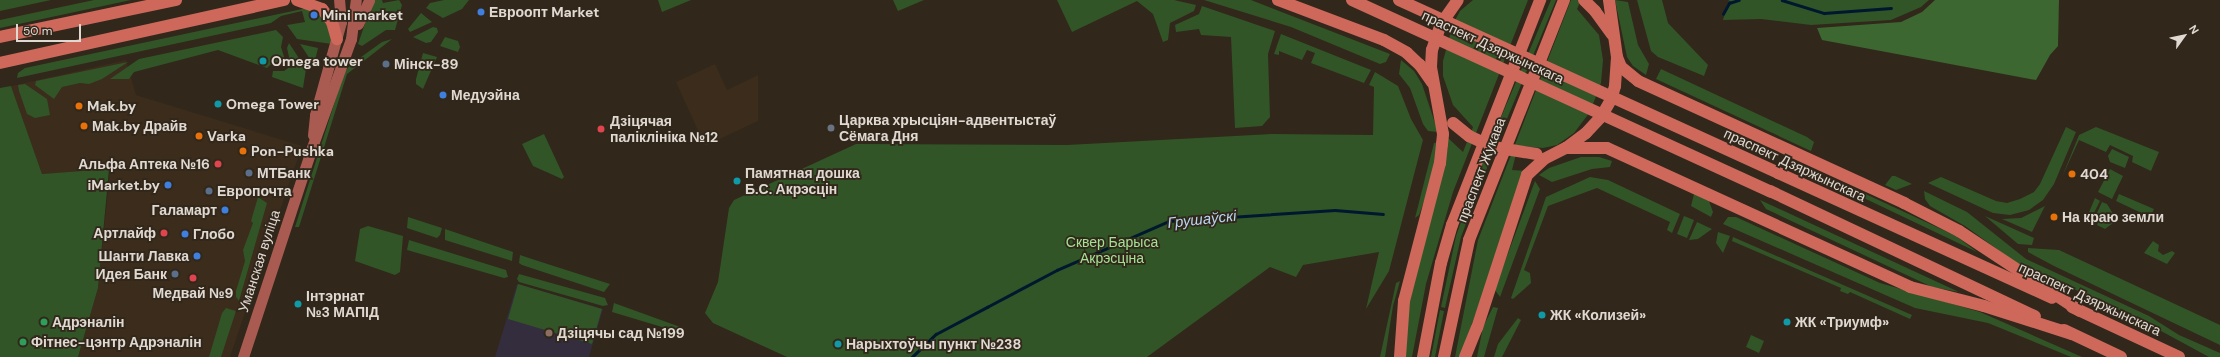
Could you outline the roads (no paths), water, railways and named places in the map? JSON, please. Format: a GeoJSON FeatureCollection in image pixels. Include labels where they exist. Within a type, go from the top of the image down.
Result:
{"type":"FeatureCollection","features":[{"type":"Feature","properties":{"kind":"main road"},"geometry":{"type":"LineString","coordinates":[[0,37],[176,0]]}},
{"type":"Feature","properties":{"kind":"main road"},"geometry":{"type":"LineString","coordinates":[[0,63],[284,0]]}},
{"type":"Feature","properties":{"kind":"main road"},"geometry":{"type":"LineString","coordinates":[[297,0],[322,9],[332,22],[337,39]]}},
{"type":"Feature","properties":{"kind":"main road","name":"Уманская вуліца"},"geometry":{"type":"LineString","coordinates":[[310,150],[316,115],[341,22],[340,0]]}},
{"type":"Feature","properties":{"kind":"main road","name":"Уманская вуліца"},"geometry":{"type":"LineString","coordinates":[[243,357],[310,150],[351,39],[356,0]]}},
{"type":"Feature","properties":{"kind":"main road"},"geometry":{"type":"LineString","coordinates":[[351,39],[369,0]]}},
{"type":"Feature","properties":{"kind":"main road"},"geometry":{"type":"LineString","coordinates":[[1278,0],[1384,40],[1407,53],[1420,65],[1433,85]]}},
{"type":"Feature","properties":{"kind":"main road","name":"праспект Дзяржынскага"},"geometry":{"type":"LineString","coordinates":[[1352,0],[1770,191],[2121,357]]}},
{"type":"Feature","properties":{"kind":"main road","name":"праспект Дзяржынскага"},"geometry":{"type":"LineString","coordinates":[[1399,0],[2179,357]]}},
{"type":"Feature","properties":{"kind":"main road"},"geometry":{"type":"LineString","coordinates":[[1400,357],[1407,285],[1440,163],[1443,134],[1433,85],[1431,67],[1437,33],[1447,13],[1458,0]]}},
{"type":"Feature","properties":{"kind":"main road","name":"праспект Жукава"},"geometry":{"type":"LineString","coordinates":[[1423,357],[1441,263],[1452,225],[1540,0]]}},
{"type":"Feature","properties":{"kind":"main road","name":"праспект Жукава"},"geometry":{"type":"LineString","coordinates":[[1444,357],[1469,240],[1564,0]]}},
{"type":"Feature","properties":{"kind":"main road"},"geometry":{"type":"LineString","coordinates":[[1465,357],[1477,328],[1527,175],[1593,126],[1611,100],[1615,86],[1617,57],[1609,0]]}},
{"type":"Feature","properties":{"kind":"main road"},"geometry":{"type":"LineString","coordinates":[[1588,3],[1613,35]]}},
{"type":"Feature","properties":{"kind":"main road"},"geometry":{"type":"LineString","coordinates":[[1617,57],[1622,67],[1638,81],[1904,203],[1959,231],[2080,311]]}},
{"type":"Feature","properties":{"kind":"main road"},"geometry":{"type":"LineString","coordinates":[[1437,100],[1453,122],[1469,136],[1493,147],[1536,154],[1561,150],[1607,148],[1910,287],[1984,306],[2072,334]]}},
{"type":"Feature","properties":{"kind":"waterway","name":"Грушаўскі"},"geometry":{"type":"LineString","coordinates":[[1723,14],[1729,3],[1739,0]]}},
{"type":"Feature","properties":{"kind":"waterway","name":"Грушаўскі"},"geometry":{"type":"LineString","coordinates":[[1782,0],[1824,13],[1891,8]]}},
{"type":"Feature","properties":{"kind":"waterway","name":"Грушаўскі"},"geometry":{"type":"LineString","coordinates":[[912,357],[936,334],[987,307],[1057,270],[1169,221],[1335,210],[1383,214]]}},
{"type":"Feature","properties":{"kind":"place","name":"Евроопт Market"},"geometry":{"type":"Point","coordinates":[481,12]}},
{"type":"Feature","properties":{"kind":"place","name":"Mini market"},"geometry":{"type":"Point","coordinates":[314,15]}},
{"type":"Feature","properties":{"kind":"place","name":"Omega tower"},"geometry":{"type":"Point","coordinates":[263,61]}},
{"type":"Feature","properties":{"kind":"place","name":"Мінск-89"},"geometry":{"type":"Point","coordinates":[386,64]}},
{"type":"Feature","properties":{"kind":"place","name":"Медуэйна"},"geometry":{"type":"Point","coordinates":[443,95]}},
{"type":"Feature","properties":{"kind":"place","name":"Omega Tower"},"geometry":{"type":"Point","coordinates":[218,104]}},
{"type":"Feature","properties":{"kind":"place","name":"Mak.by"},"geometry":{"type":"Point","coordinates":[79,106]}},
{"type":"Feature","properties":{"kind":"place","name":"Маk.by Драйв"},"geometry":{"type":"Point","coordinates":[84,126]}},
{"type":"Feature","properties":{"kind":"place","name":"Царква хрысціян-адвентыстаў Сёмага Дня"},"geometry":{"type":"Point","coordinates":[831,128]}},
{"type":"Feature","properties":{"kind":"place","name":"Дзіцячая паліклініка №12"},"geometry":{"type":"Point","coordinates":[601,129]}},
{"type":"Feature","properties":{"kind":"place","name":"Varka"},"geometry":{"type":"Point","coordinates":[199,136]}},
{"type":"Feature","properties":{"kind":"place","name":"Pon-Pushka"},"geometry":{"type":"Point","coordinates":[243,151]}},
{"type":"Feature","properties":{"kind":"place","name":"Альфа Аптека №16"},"geometry":{"type":"Point","coordinates":[218,164]}},
{"type":"Feature","properties":{"kind":"place","name":"МТБанк"},"geometry":{"type":"Point","coordinates":[249,173]}},
{"type":"Feature","properties":{"kind":"place","name":"404"},"geometry":{"type":"Point","coordinates":[2072,174]}},
{"type":"Feature","properties":{"kind":"place","name":"Памятная дошка Б.С. Акрэсцін"},"geometry":{"type":"Point","coordinates":[737,181]}},
{"type":"Feature","properties":{"kind":"place","name":"iMarket.by"},"geometry":{"type":"Point","coordinates":[168,185]}},
{"type":"Feature","properties":{"kind":"place","name":"Европочта"},"geometry":{"type":"Point","coordinates":[209,191]}},
{"type":"Feature","properties":{"kind":"place","name":"Галамарт"},"geometry":{"type":"Point","coordinates":[225,210]}},
{"type":"Feature","properties":{"kind":"place","name":"На краю земли"},"geometry":{"type":"Point","coordinates":[2054,217]}},
{"type":"Feature","properties":{"kind":"place","name":"Артлайф"},"geometry":{"type":"Point","coordinates":[164,233]}},
{"type":"Feature","properties":{"kind":"place","name":"Глобо"},"geometry":{"type":"Point","coordinates":[185,234]}},
{"type":"Feature","properties":{"kind":"place","name":"Шанти Лавка"},"geometry":{"type":"Point","coordinates":[197,256]}},
{"type":"Feature","properties":{"kind":"place","name":"Идея Банк"},"geometry":{"type":"Point","coordinates":[175,274]}},
{"type":"Feature","properties":{"kind":"place","name":"Медвай №9"},"geometry":{"type":"Point","coordinates":[193,278]}},
{"type":"Feature","properties":{"kind":"place","name":"Інтэрнат №3 МАПІД"},"geometry":{"type":"Point","coordinates":[298,304]}},
{"type":"Feature","properties":{"kind":"place","name":"ЖК «Колизей»"},"geometry":{"type":"Point","coordinates":[1542,315]}},
{"type":"Feature","properties":{"kind":"place","name":"Адрэналін"},"geometry":{"type":"Point","coordinates":[44,322]}},
{"type":"Feature","properties":{"kind":"place","name":"ЖК «Триумф»"},"geometry":{"type":"Point","coordinates":[1787,322]}},
{"type":"Feature","properties":{"kind":"place","name":"Дзіцячы сад №199"},"geometry":{"type":"Point","coordinates":[549,333]}},
{"type":"Feature","properties":{"kind":"place","name":"Фітнес-цэнтр Адрэналін"},"geometry":{"type":"Point","coordinates":[23,342]}},
{"type":"Feature","properties":{"kind":"place","name":"Нарыхтоўчы пункт №238"},"geometry":{"type":"Point","coordinates":[838,344]}},
{"type":"Feature","properties":{"kind":"park label","name":"Сквер Барыса Акрэсціна"},"geometry":{"type":"Point","coordinates":[1112,250]}}]}
